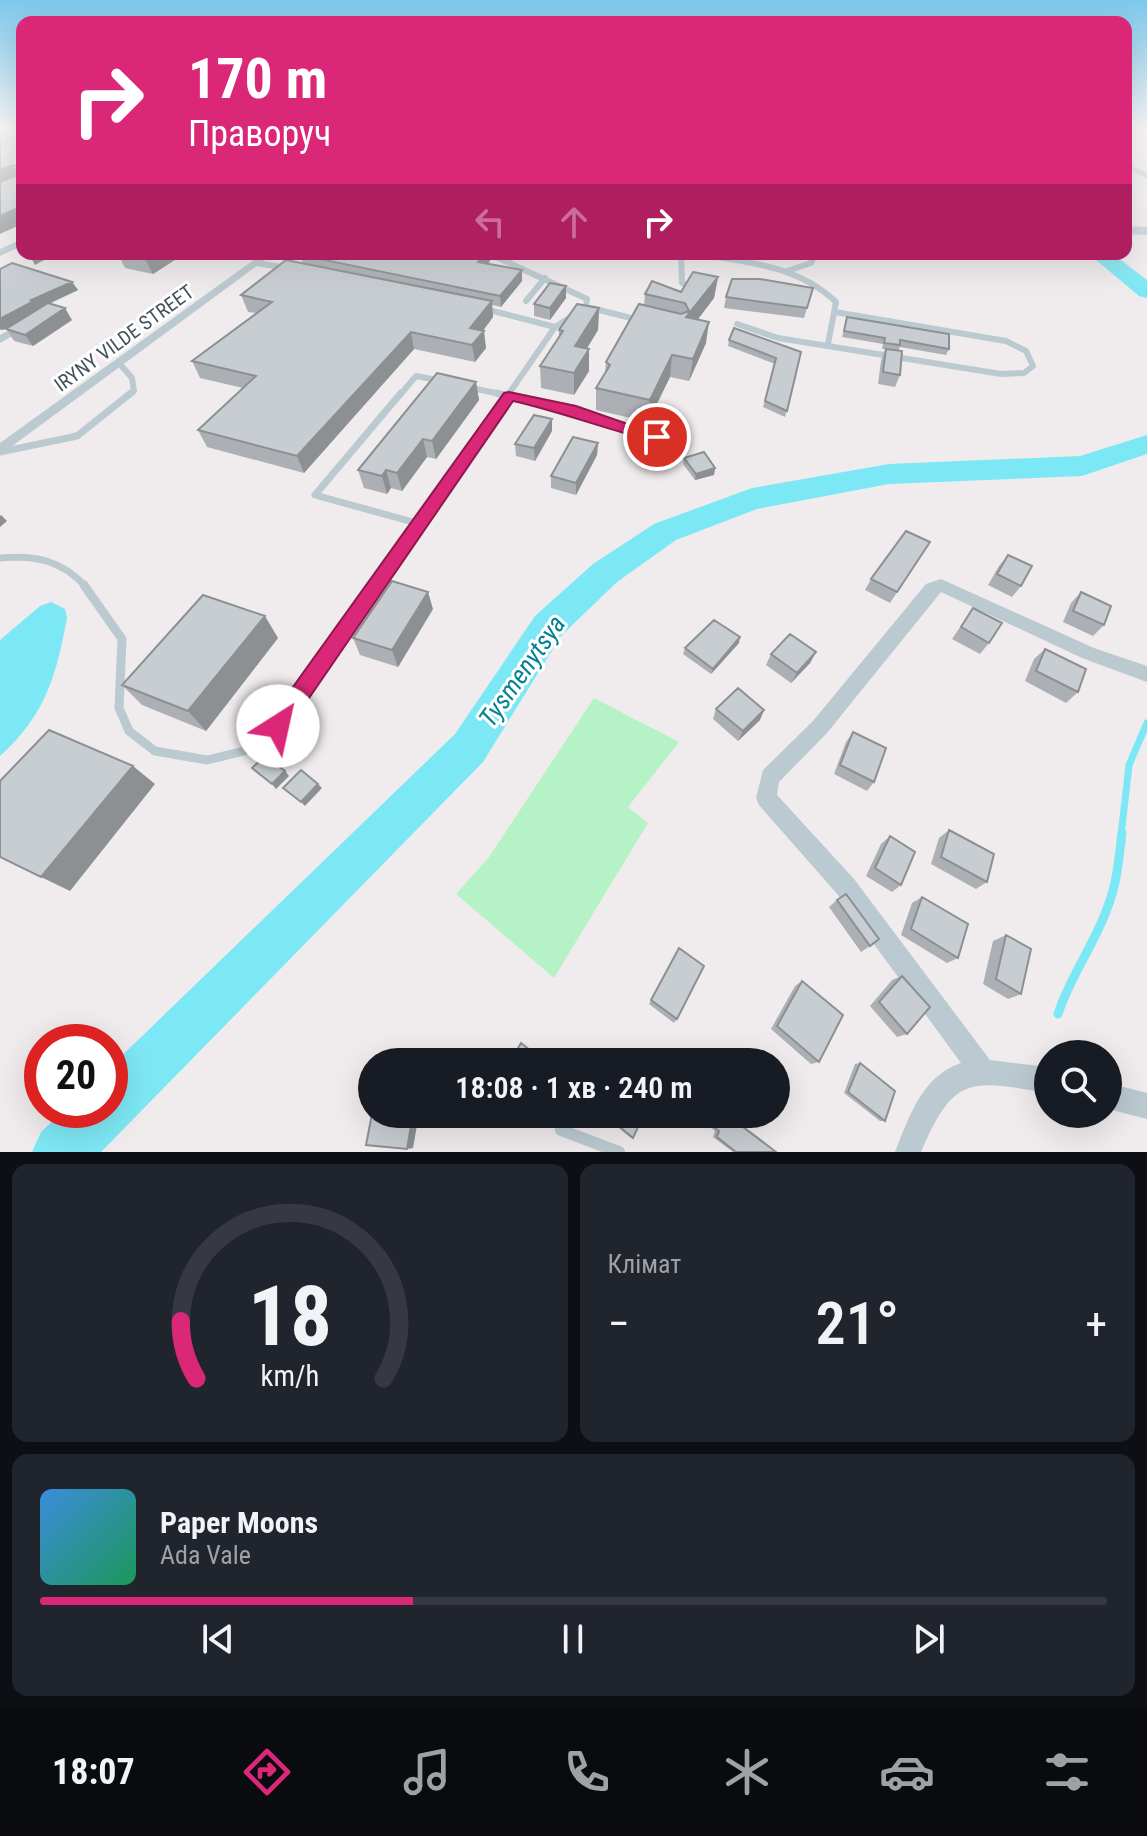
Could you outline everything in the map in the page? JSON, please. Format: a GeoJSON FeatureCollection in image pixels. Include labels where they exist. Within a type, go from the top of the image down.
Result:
{"type":"FeatureCollection","features":[{"type":"Feature","properties":{"kind":"street","name":"IRYNY VILDE STREET"},"geometry":{"type":"LineString","coordinates":[[0,451],[261,260]]}},
{"type":"Feature","properties":{"kind":"street"},"geometry":{"type":"LineString","coordinates":[[0,340],[36,319]]}},
{"type":"Feature","properties":{"kind":"street"},"geometry":{"type":"LineString","coordinates":[[981,1069],[846,887],[766,798],[766,785],[770,777],[820,727],[932,589],[941,585],[1088,653],[1147,674]]}},
{"type":"Feature","properties":{"kind":"street"},"geometry":{"type":"LineString","coordinates":[[908,1152],[923,1112],[942,1087],[960,1075],[981,1069],[1034,1078]]}},
{"type":"Feature","properties":{"kind":"street"},"geometry":{"type":"LineString","coordinates":[[1122,1100],[1147,1106]]}},
{"type":"Feature","properties":{"kind":"lane"},"geometry":{"type":"LineString","coordinates":[[504,260],[587,299],[586,307]]}},
{"type":"Feature","properties":{"kind":"lane"},"geometry":{"type":"LineString","coordinates":[[681,260],[682,283],[700,290]]}},
{"type":"Feature","properties":{"kind":"lane"},"geometry":{"type":"LineString","coordinates":[[729,260],[787,271],[821,287],[836,302],[828,344]]}},
{"type":"Feature","properties":{"kind":"lane"},"geometry":{"type":"LineString","coordinates":[[787,271],[812,260]]}},
{"type":"Feature","properties":{"kind":"lane"},"geometry":{"type":"LineString","coordinates":[[257,263],[298,270]]}},
{"type":"Feature","properties":{"kind":"lane"},"geometry":{"type":"LineString","coordinates":[[526,301],[545,278]]}},
{"type":"Feature","properties":{"kind":"lane"},"geometry":{"type":"LineString","coordinates":[[0,558],[39,557],[75,574],[116,626],[122,641],[120,714],[125,726],[143,745],[168,756],[215,760],[259,744],[278,726],[555,327],[586,307],[653,323]]}},
{"type":"Feature","properties":{"kind":"lane"},"geometry":{"type":"LineString","coordinates":[[482,308],[555,327]]}},
{"type":"Feature","properties":{"kind":"lane"},"geometry":{"type":"LineString","coordinates":[[737,324],[778,338],[1001,374],[1024,373],[1033,366],[1026,351],[1006,341],[835,312]]}},
{"type":"Feature","properties":{"kind":"lane"},"geometry":{"type":"LineString","coordinates":[[0,451],[77,436],[134,391],[132,378],[119,363]]}},
{"type":"Feature","properties":{"kind":"lane"},"geometry":{"type":"LineString","coordinates":[[420,524],[315,495],[416,376],[447,383]]}},
{"type":"Feature","properties":{"kind":"lane"},"geometry":{"type":"LineString","coordinates":[[463,386],[571,409],[613,426],[680,443]]}},
{"type":"Feature","properties":{"kind":"lane"},"geometry":{"type":"LineString","coordinates":[[561,1130],[619,1152]]}},
{"type":"Feature","properties":{"kind":"green space"},"geometry":{"type":"Polygon","coordinates":[[[594,698],[679,742],[628,807],[648,823],[554,978],[456,894],[489,857],[594,698]]]}},
{"type":"Feature","properties":{"kind":"water"},"geometry":{"type":"Polygon","coordinates":[[[51,602],[65,609],[67,618],[53,676],[39,709],[0,756],[0,640],[40,606],[51,602]]]}},
{"type":"Feature","properties":{"kind":"building"},"geometry":{"type":"Polygon","coordinates":[[[0,183],[16,183],[16,209],[0,216],[0,183]]]}},
{"type":"Feature","properties":{"kind":"building"},"geometry":{"type":"Polygon","coordinates":[[[286,260],[492,301],[470,328],[484,331],[472,345],[411,332],[297,456],[198,430],[256,376],[192,361],[272,302],[241,295],[286,260]]]}},
{"type":"Feature","properties":{"kind":"building"},"geometry":{"type":"Polygon","coordinates":[[[324,260],[480,260],[478,262],[522,270],[500,296],[324,260]]]}},
{"type":"Feature","properties":{"kind":"building"},"geometry":{"type":"Polygon","coordinates":[[[12,263],[72,282],[31,300],[34,301],[0,319],[0,269],[12,263]]]}},
{"type":"Feature","properties":{"kind":"building"},"geometry":{"type":"Polygon","coordinates":[[[693,272],[718,277],[686,317],[709,322],[693,359],[672,355],[650,400],[596,388],[610,365],[606,362],[639,304],[681,314],[689,311],[685,303],[645,294],[652,281],[681,292],[693,272]]]}},
{"type":"Feature","properties":{"kind":"building"},"geometry":{"type":"Polygon","coordinates":[[[732,279],[760,279],[813,288],[807,308],[726,297],[732,279]]]}},
{"type":"Feature","properties":{"kind":"building"},"geometry":{"type":"Polygon","coordinates":[[[550,283],[566,286],[550,308],[534,304],[550,283]]]}},
{"type":"Feature","properties":{"kind":"building"},"geometry":{"type":"Polygon","coordinates":[[[48,303],[65,308],[25,335],[6,329],[48,303]]]}},
{"type":"Feature","properties":{"kind":"building"},"geometry":{"type":"Polygon","coordinates":[[[577,304],[599,308],[575,346],[589,349],[574,373],[540,366],[563,331],[559,330],[577,304]]]}},
{"type":"Feature","properties":{"kind":"building"},"geometry":{"type":"Polygon","coordinates":[[[847,317],[949,334],[949,349],[900,340],[900,345],[884,343],[885,338],[844,331],[847,317]]]}},
{"type":"Feature","properties":{"kind":"building"},"geometry":{"type":"Polygon","coordinates":[[[734,328],[801,352],[787,411],[765,401],[776,358],[729,340],[734,328]]]}},
{"type":"Feature","properties":{"kind":"building"},"geometry":{"type":"Polygon","coordinates":[[[886,349],[902,351],[900,375],[883,372],[886,349]]]}},
{"type":"Feature","properties":{"kind":"building"},"geometry":{"type":"Polygon","coordinates":[[[437,373],[476,382],[432,441],[423,439],[397,473],[386,470],[382,476],[358,470],[437,373]]]}},
{"type":"Feature","properties":{"kind":"building"},"geometry":{"type":"Polygon","coordinates":[[[534,415],[552,419],[534,448],[515,444],[534,415]]]}},
{"type":"Feature","properties":{"kind":"building"},"geometry":{"type":"Polygon","coordinates":[[[573,437],[598,443],[576,483],[551,476],[573,437]]]}},
{"type":"Feature","properties":{"kind":"building"},"geometry":{"type":"Polygon","coordinates":[[[704,452],[715,468],[696,474],[684,458],[704,452]]]}},
{"type":"Feature","properties":{"kind":"building"},"geometry":{"type":"Polygon","coordinates":[[[906,531],[930,542],[897,592],[871,579],[906,531]]]}},
{"type":"Feature","properties":{"kind":"building"},"geometry":{"type":"Polygon","coordinates":[[[1008,555],[1032,566],[1021,586],[997,574],[1008,555]]]}},
{"type":"Feature","properties":{"kind":"building"},"geometry":{"type":"Polygon","coordinates":[[[392,581],[428,592],[392,650],[353,638],[392,581]]]}},
{"type":"Feature","properties":{"kind":"building"},"geometry":{"type":"Polygon","coordinates":[[[1081,592],[1111,606],[1104,625],[1073,611],[1081,592]]]}},
{"type":"Feature","properties":{"kind":"building"},"geometry":{"type":"Polygon","coordinates":[[[203,595],[265,616],[188,711],[122,685],[203,595]]]}},
{"type":"Feature","properties":{"kind":"building"},"geometry":{"type":"Polygon","coordinates":[[[973,608],[1002,623],[989,643],[961,627],[973,608]]]}},
{"type":"Feature","properties":{"kind":"building"},"geometry":{"type":"Polygon","coordinates":[[[714,620],[740,637],[713,669],[685,648],[714,620]]]}},
{"type":"Feature","properties":{"kind":"building"},"geometry":{"type":"Polygon","coordinates":[[[790,634],[816,652],[797,673],[771,654],[790,634]]]}},
{"type":"Feature","properties":{"kind":"building"},"geometry":{"type":"Polygon","coordinates":[[[1045,649],[1086,669],[1078,692],[1036,671],[1045,649]]]}},
{"type":"Feature","properties":{"kind":"building"},"geometry":{"type":"Polygon","coordinates":[[[738,688],[764,710],[743,731],[716,709],[738,688]]]}},
{"type":"Feature","properties":{"kind":"building"},"geometry":{"type":"Polygon","coordinates":[[[49,730],[133,766],[41,877],[0,857],[0,781],[49,730]]]}},
{"type":"Feature","properties":{"kind":"building"},"geometry":{"type":"Polygon","coordinates":[[[853,732],[886,748],[874,782],[840,765],[853,732]]]}},
{"type":"Feature","properties":{"kind":"building"},"geometry":{"type":"Polygon","coordinates":[[[265,756],[285,771],[272,784],[252,768],[265,756]]]}},
{"type":"Feature","properties":{"kind":"building"},"geometry":{"type":"Polygon","coordinates":[[[301,770],[318,784],[301,802],[283,788],[301,770]]]}},
{"type":"Feature","properties":{"kind":"building"},"geometry":{"type":"Polygon","coordinates":[[[949,830],[994,854],[987,882],[941,857],[949,830]]]}},
{"type":"Feature","properties":{"kind":"building"},"geometry":{"type":"Polygon","coordinates":[[[890,836],[915,852],[901,885],[875,868],[890,836]]]}},
{"type":"Feature","properties":{"kind":"building"},"geometry":{"type":"Polygon","coordinates":[[[846,894],[879,939],[870,946],[837,900],[846,894]]]}},
{"type":"Feature","properties":{"kind":"building"},"geometry":{"type":"Polygon","coordinates":[[[922,897],[968,924],[958,958],[911,929],[922,897]]]}},
{"type":"Feature","properties":{"kind":"building"},"geometry":{"type":"Polygon","coordinates":[[[1006,935],[1031,949],[1021,994],[996,979],[1006,935]]]}},
{"type":"Feature","properties":{"kind":"building"},"geometry":{"type":"Polygon","coordinates":[[[679,948],[704,966],[677,1019],[651,1000],[679,948]]]}},
{"type":"Feature","properties":{"kind":"building"},"geometry":{"type":"Polygon","coordinates":[[[902,976],[930,1007],[907,1034],[879,1002],[902,976]]]}},
{"type":"Feature","properties":{"kind":"building"},"geometry":{"type":"Polygon","coordinates":[[[802,981],[843,1015],[819,1062],[777,1026],[802,981]]]}},
{"type":"Feature","properties":{"kind":"building"},"geometry":{"type":"Polygon","coordinates":[[[860,1063],[895,1091],[885,1121],[848,1092],[860,1063]]]}},
{"type":"Feature","properties":{"kind":"building"},"geometry":{"type":"Polygon","coordinates":[[[369,1128],[411,1128],[407,1149],[366,1145],[369,1128]]]}},
{"type":"Feature","properties":{"kind":"building"},"geometry":{"type":"Polygon","coordinates":[[[621,1128],[638,1128],[633,1138],[621,1128]]]}},
{"type":"Feature","properties":{"kind":"building"},"geometry":{"type":"Polygon","coordinates":[[[715,1128],[744,1128],[776,1152],[736,1152],[717,1137],[719,1131],[715,1128]]]}},
{"type":"Feature","properties":{"kind":"waterway","name":"Tysmenytsya"},"geometry":{"type":"LineString","coordinates":[[1108,260],[1147,291]]}},
{"type":"Feature","properties":{"kind":"waterway","name":"Tysmenytsya"},"geometry":{"type":"LineString","coordinates":[[128,1087],[469,748],[548,626],[605,573],[665,532],[752,499],[889,474],[1082,466],[1147,444]]}},
{"type":"Feature","properties":{"kind":"waterway"},"geometry":{"type":"LineString","coordinates":[[1121,835],[1129,765],[1147,723]]}},
{"type":"Feature","properties":{"kind":"waterway"},"geometry":{"type":"LineString","coordinates":[[1058,1014],[1108,906],[1116,879],[1122,833]]}},
{"type":"Feature","properties":{"kind":"waterway","name":"Tysmenytsya"},"geometry":{"type":"LineString","coordinates":[[61,1152],[86,1128]]}},
{"type":"Feature","properties":{"kind":"route"},"geometry":{"type":"LineString","coordinates":[[278,726],[509,396],[571,409],[613,426],[657,437]]}}]}
